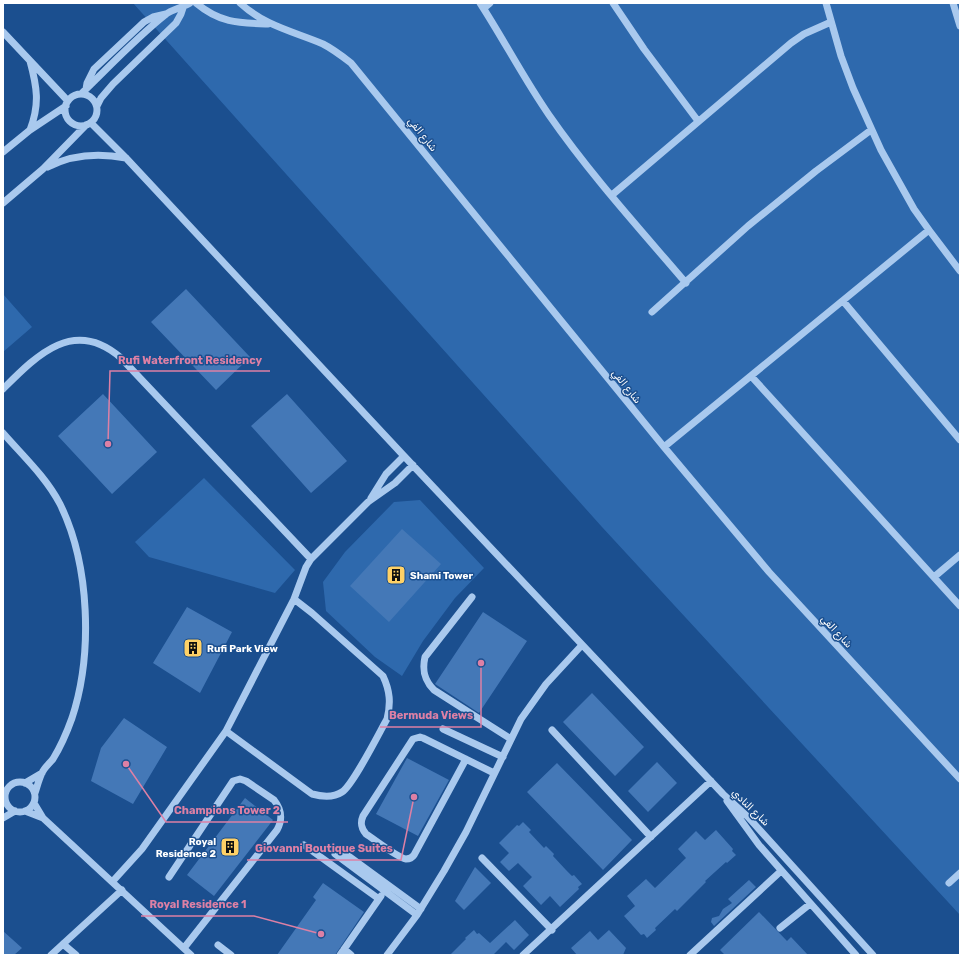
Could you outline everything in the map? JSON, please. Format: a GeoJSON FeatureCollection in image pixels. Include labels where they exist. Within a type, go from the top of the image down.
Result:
{"type":"FeatureCollection","features":[{"type":"Feature","properties":{"kind":"street"},"geometry":{"type":"LineString","coordinates":[[3,152],[30,130],[67,104],[72,97],[84,91],[166,14],[183,8],[190,3]]}},
{"type":"Feature","properties":{"kind":"street"},"geometry":{"type":"LineString","coordinates":[[196,3],[205,11],[218,18],[232,22],[270,24]]}},
{"type":"Feature","properties":{"kind":"street"},"geometry":{"type":"LineString","coordinates":[[240,3],[251,13],[270,24]]}},
{"type":"Feature","properties":{"kind":"street"},"geometry":{"type":"LineString","coordinates":[[490,3],[482,6],[514,61],[549,115],[572,146],[686,283]]}},
{"type":"Feature","properties":{"kind":"street"},"geometry":{"type":"LineString","coordinates":[[613,3],[644,49],[698,122]]}},
{"type":"Feature","properties":{"kind":"street"},"geometry":{"type":"LineString","coordinates":[[826,3],[850,82],[881,150],[914,208],[960,270]]}},
{"type":"Feature","properties":{"kind":"street"},"geometry":{"type":"LineString","coordinates":[[953,3],[960,26]]}},
{"type":"Feature","properties":{"kind":"street"},"geometry":{"type":"LineString","coordinates":[[3,203],[42,169],[88,124],[96,115],[97,106],[101,98],[113,84],[176,22],[183,8]]}},
{"type":"Feature","properties":{"kind":"street"},"geometry":{"type":"LineString","coordinates":[[612,195],[791,43],[804,34],[831,22]]}},
{"type":"Feature","properties":{"kind":"street","name":"شارع الفي"},"geometry":{"type":"LineString","coordinates":[[270,24],[324,44],[338,52],[362,75],[664,447],[769,572],[960,779]]}},
{"type":"Feature","properties":{"kind":"street"},"geometry":{"type":"LineString","coordinates":[[3,32],[29,59],[67,104],[66,112],[70,122],[75,125],[88,124],[126,158],[404,456],[723,794]]}},
{"type":"Feature","properties":{"kind":"street"},"geometry":{"type":"LineString","coordinates":[[29,59],[36,83],[37,95],[37,107],[30,130]]}},
{"type":"Feature","properties":{"kind":"street"},"geometry":{"type":"LineString","coordinates":[[84,91],[92,97],[97,106]]}},
{"type":"Feature","properties":{"kind":"street"},"geometry":{"type":"LineString","coordinates":[[652,312],[748,226],[816,171],[871,130]]}},
{"type":"Feature","properties":{"kind":"street"},"geometry":{"type":"LineString","coordinates":[[42,169],[77,157],[102,154],[126,158]]}},
{"type":"Feature","properties":{"kind":"street"},"geometry":{"type":"LineString","coordinates":[[664,447],[929,230]]}},
{"type":"Feature","properties":{"kind":"street"},"geometry":{"type":"LineString","coordinates":[[843,301],[960,440]]}},
{"type":"Feature","properties":{"kind":"street"},"geometry":{"type":"LineString","coordinates":[[3,389],[31,361],[54,346],[78,341],[90,341],[112,350],[127,364],[311,559]]}},
{"type":"Feature","properties":{"kind":"street"},"geometry":{"type":"LineString","coordinates":[[751,376],[960,606]]}},
{"type":"Feature","properties":{"kind":"street"},"geometry":{"type":"LineString","coordinates":[[3,433],[47,484],[59,503],[69,525],[75,547],[84,601],[85,629],[80,683],[72,716],[67,732],[52,760],[42,773],[35,793],[34,803],[32,807],[25,811]]}},
{"type":"Feature","properties":{"kind":"street"},"geometry":{"type":"LineString","coordinates":[[368,502],[386,474],[404,456]]}},
{"type":"Feature","properties":{"kind":"street"},"geometry":{"type":"LineString","coordinates":[[112,882],[142,849],[226,731],[294,599],[306,567],[311,559],[368,502],[395,483],[413,465]]}},
{"type":"Feature","properties":{"kind":"street"},"geometry":{"type":"LineString","coordinates":[[934,577],[960,555]]}},
{"type":"Feature","properties":{"kind":"street"},"geometry":{"type":"LineString","coordinates":[[472,597],[426,657],[423,671],[429,685],[434,690],[511,739]]}},
{"type":"Feature","properties":{"kind":"street"},"geometry":{"type":"LineString","coordinates":[[226,731],[312,794],[328,797],[335,795],[348,787],[387,719],[390,708],[390,697],[388,686],[382,676],[312,613],[294,599]]}},
{"type":"Feature","properties":{"kind":"street"},"geometry":{"type":"LineString","coordinates":[[387,955],[419,912],[455,851],[521,719],[533,701],[560,667],[582,645]]}},
{"type":"Feature","properties":{"kind":"street"},"geometry":{"type":"LineString","coordinates":[[443,729],[503,757]]}},
{"type":"Feature","properties":{"kind":"street"},"geometry":{"type":"LineString","coordinates":[[552,730],[651,837]]}},
{"type":"Feature","properties":{"kind":"street"},"geometry":{"type":"LineString","coordinates":[[466,759],[412,858],[401,858],[363,830],[361,826],[363,816],[410,741],[413,739],[420,737],[423,738],[466,759],[494,773]]}},
{"type":"Feature","properties":{"kind":"street"},"geometry":{"type":"LineString","coordinates":[[25,783],[42,773]]}},
{"type":"Feature","properties":{"kind":"street"},"geometry":{"type":"LineString","coordinates":[[169,876],[233,782],[240,779],[246,782],[274,800],[277,804],[280,809],[281,820],[277,830],[184,948]]}},
{"type":"Feature","properties":{"kind":"street"},"geometry":{"type":"LineString","coordinates":[[523,955],[552,930],[711,781]]}},
{"type":"Feature","properties":{"kind":"street"},"geometry":{"type":"LineString","coordinates":[[3,813],[7,803],[6,793],[12,785],[20,782],[25,783],[33,789],[35,793]]}},
{"type":"Feature","properties":{"kind":"street","name":"شارع النادي"},"geometry":{"type":"LineString","coordinates":[[723,794],[746,829],[781,871],[856,955]]}},
{"type":"Feature","properties":{"kind":"street","name":"شارع النادي"},"geometry":{"type":"LineString","coordinates":[[723,794],[748,817],[873,955]]}},
{"type":"Feature","properties":{"kind":"street"},"geometry":{"type":"LineString","coordinates":[[7,803],[15,811]]}},
{"type":"Feature","properties":{"kind":"street"},"geometry":{"type":"LineString","coordinates":[[34,803],[43,818],[191,955]]}},
{"type":"Feature","properties":{"kind":"street"},"geometry":{"type":"LineString","coordinates":[[3,818],[15,811],[25,811],[43,818]]}},
{"type":"Feature","properties":{"kind":"street"},"geometry":{"type":"LineString","coordinates":[[304,845],[379,899]]}},
{"type":"Feature","properties":{"kind":"street"},"geometry":{"type":"LineString","coordinates":[[337,852],[419,912]]}},
{"type":"Feature","properties":{"kind":"street"},"geometry":{"type":"LineString","coordinates":[[482,858],[552,930]]}},
{"type":"Feature","properties":{"kind":"street"},"geometry":{"type":"LineString","coordinates":[[690,955],[781,871]]}},
{"type":"Feature","properties":{"kind":"street"},"geometry":{"type":"LineString","coordinates":[[949,883],[960,872]]}},
{"type":"Feature","properties":{"kind":"street"},"geometry":{"type":"LineString","coordinates":[[351,955],[342,952],[386,888]]}},
{"type":"Feature","properties":{"kind":"street"},"geometry":{"type":"LineString","coordinates":[[51,955],[122,890]]}},
{"type":"Feature","properties":{"kind":"street"},"geometry":{"type":"LineString","coordinates":[[780,928],[810,904]]}},
{"type":"Feature","properties":{"kind":"street"},"geometry":{"type":"LineString","coordinates":[[63,944],[76,955]]}},
{"type":"Feature","properties":{"kind":"street"},"geometry":{"type":"LineString","coordinates":[[218,945],[231,955]]}},
{"type":"Feature","properties":{"kind":"shaded area"},"geometry":{"type":"Polygon","coordinates":[[[133,3],[960,3],[960,915],[602,527],[133,3]]]}},
{"type":"Feature","properties":{"kind":"shaded area"},"geometry":{"type":"Polygon","coordinates":[[[3,294],[32,327],[3,352],[3,294]]]}},
{"type":"Feature","properties":{"kind":"shaded area"},"geometry":{"type":"Polygon","coordinates":[[[204,478],[295,570],[275,593],[149,557],[135,542],[204,478]]]}},
{"type":"Feature","properties":{"kind":"shaded area"},"geometry":{"type":"Polygon","coordinates":[[[420,500],[484,568],[455,598],[423,641],[402,676],[375,657],[326,611],[323,582],[345,552],[394,502],[420,500]]]}},
{"type":"Feature","properties":{"kind":"building"},"geometry":{"type":"Polygon","coordinates":[[[186,289],[250,357],[216,390],[151,322],[186,289]]]}},
{"type":"Feature","properties":{"kind":"building"},"geometry":{"type":"Polygon","coordinates":[[[103,394],[157,452],[112,494],[58,436],[103,394]]]}},
{"type":"Feature","properties":{"kind":"building"},"geometry":{"type":"Polygon","coordinates":[[[287,394],[347,461],[311,493],[251,426],[287,394]]]}},
{"type":"Feature","properties":{"kind":"building","name":"Shami Tower"},"geometry":{"type":"Polygon","coordinates":[[[402,529],[441,564],[389,622],[350,586],[402,529]]]}},
{"type":"Feature","properties":{"kind":"building","name":"Rufi Park View"},"geometry":{"type":"Polygon","coordinates":[[[187,607],[232,632],[200,693],[153,663],[187,607]]]}},
{"type":"Feature","properties":{"kind":"building"},"geometry":{"type":"Polygon","coordinates":[[[483,612],[527,641],[479,713],[435,684],[483,612]]]}},
{"type":"Feature","properties":{"kind":"building"},"geometry":{"type":"Polygon","coordinates":[[[592,693],[644,747],[615,776],[563,722],[592,693]]]}},
{"type":"Feature","properties":{"kind":"building"},"geometry":{"type":"Polygon","coordinates":[[[124,718],[167,747],[133,804],[91,781],[101,748],[124,718]]]}},
{"type":"Feature","properties":{"kind":"building"},"geometry":{"type":"Polygon","coordinates":[[[407,758],[449,780],[418,836],[376,814],[407,758]]]}},
{"type":"Feature","properties":{"kind":"building"},"geometry":{"type":"Polygon","coordinates":[[[657,762],[677,783],[648,812],[628,791],[657,762]]]}},
{"type":"Feature","properties":{"kind":"building"},"geometry":{"type":"Polygon","coordinates":[[[557,763],[632,840],[603,870],[527,792],[557,763]]]}},
{"type":"Feature","properties":{"kind":"building","name":"Royal Residence 2"},"geometry":{"type":"Polygon","coordinates":[[[245,798],[273,820],[214,896],[187,875],[245,798]]]}},
{"type":"Feature","properties":{"kind":"building"},"geometry":{"type":"Polygon","coordinates":[[[523,822],[531,830],[529,832],[544,848],[546,846],[566,870],[572,876],[574,875],[582,884],[578,887],[579,889],[560,907],[550,896],[541,905],[523,886],[532,877],[518,863],[509,871],[500,862],[509,853],[499,843],[517,825],[519,826],[523,822]]]}},
{"type":"Feature","properties":{"kind":"building"},"geometry":{"type":"Polygon","coordinates":[[[716,830],[733,849],[732,851],[736,855],[705,881],[706,882],[677,911],[675,909],[647,938],[644,934],[641,935],[624,916],[635,906],[627,896],[646,879],[655,888],[686,858],[678,849],[696,831],[705,840],[716,830]]]}},
{"type":"Feature","properties":{"kind":"building"},"geometry":{"type":"Polygon","coordinates":[[[475,867],[491,883],[464,910],[455,901],[475,867]]]}},
{"type":"Feature","properties":{"kind":"building"},"geometry":{"type":"Polygon","coordinates":[[[749,880],[756,887],[714,926],[711,922],[712,918],[719,916],[723,909],[732,903],[728,899],[749,880]]]}},
{"type":"Feature","properties":{"kind":"building"},"geometry":{"type":"Polygon","coordinates":[[[323,883],[364,912],[335,955],[277,955],[316,900],[313,897],[323,883]]]}},
{"type":"Feature","properties":{"kind":"building"},"geometry":{"type":"Polygon","coordinates":[[[759,912],[787,941],[791,937],[808,955],[725,955],[720,950],[759,912]]]}},
{"type":"Feature","properties":{"kind":"building"},"geometry":{"type":"Polygon","coordinates":[[[515,920],[529,935],[514,950],[506,942],[493,955],[450,955],[474,930],[477,934],[479,933],[490,943],[515,920]]]}},
{"type":"Feature","properties":{"kind":"building"},"geometry":{"type":"Polygon","coordinates":[[[609,930],[626,948],[623,955],[577,955],[571,948],[590,931],[598,940],[609,930]]]}},
{"type":"Feature","properties":{"kind":"building"},"geometry":{"type":"Polygon","coordinates":[[[3,931],[22,948],[14,955],[3,955],[3,931]]]}},
{"type":"Feature","properties":{"kind":"place","name":"Rufi Waterfront Residency"},"geometry":{"type":"Point","coordinates":[108,444]}},
{"type":"Feature","properties":{"kind":"place","name":"Shami Tower"},"geometry":{"type":"Point","coordinates":[396,575]}},
{"type":"Feature","properties":{"kind":"place","name":"Rufi Park View"},"geometry":{"type":"Point","coordinates":[193,648]}},
{"type":"Feature","properties":{"kind":"place","name":"Bermuda Views"},"geometry":{"type":"Point","coordinates":[481,663]}},
{"type":"Feature","properties":{"kind":"place","name":"Champions Tower 2"},"geometry":{"type":"Point","coordinates":[126,764]}},
{"type":"Feature","properties":{"kind":"place","name":"Giovanni Boutique Suites"},"geometry":{"type":"Point","coordinates":[414,797]}},
{"type":"Feature","properties":{"kind":"place","name":"Royal Residence 2"},"geometry":{"type":"Point","coordinates":[230,847]}},
{"type":"Feature","properties":{"kind":"place","name":"Royal Residence 1"},"geometry":{"type":"Point","coordinates":[321,934]}}]}
